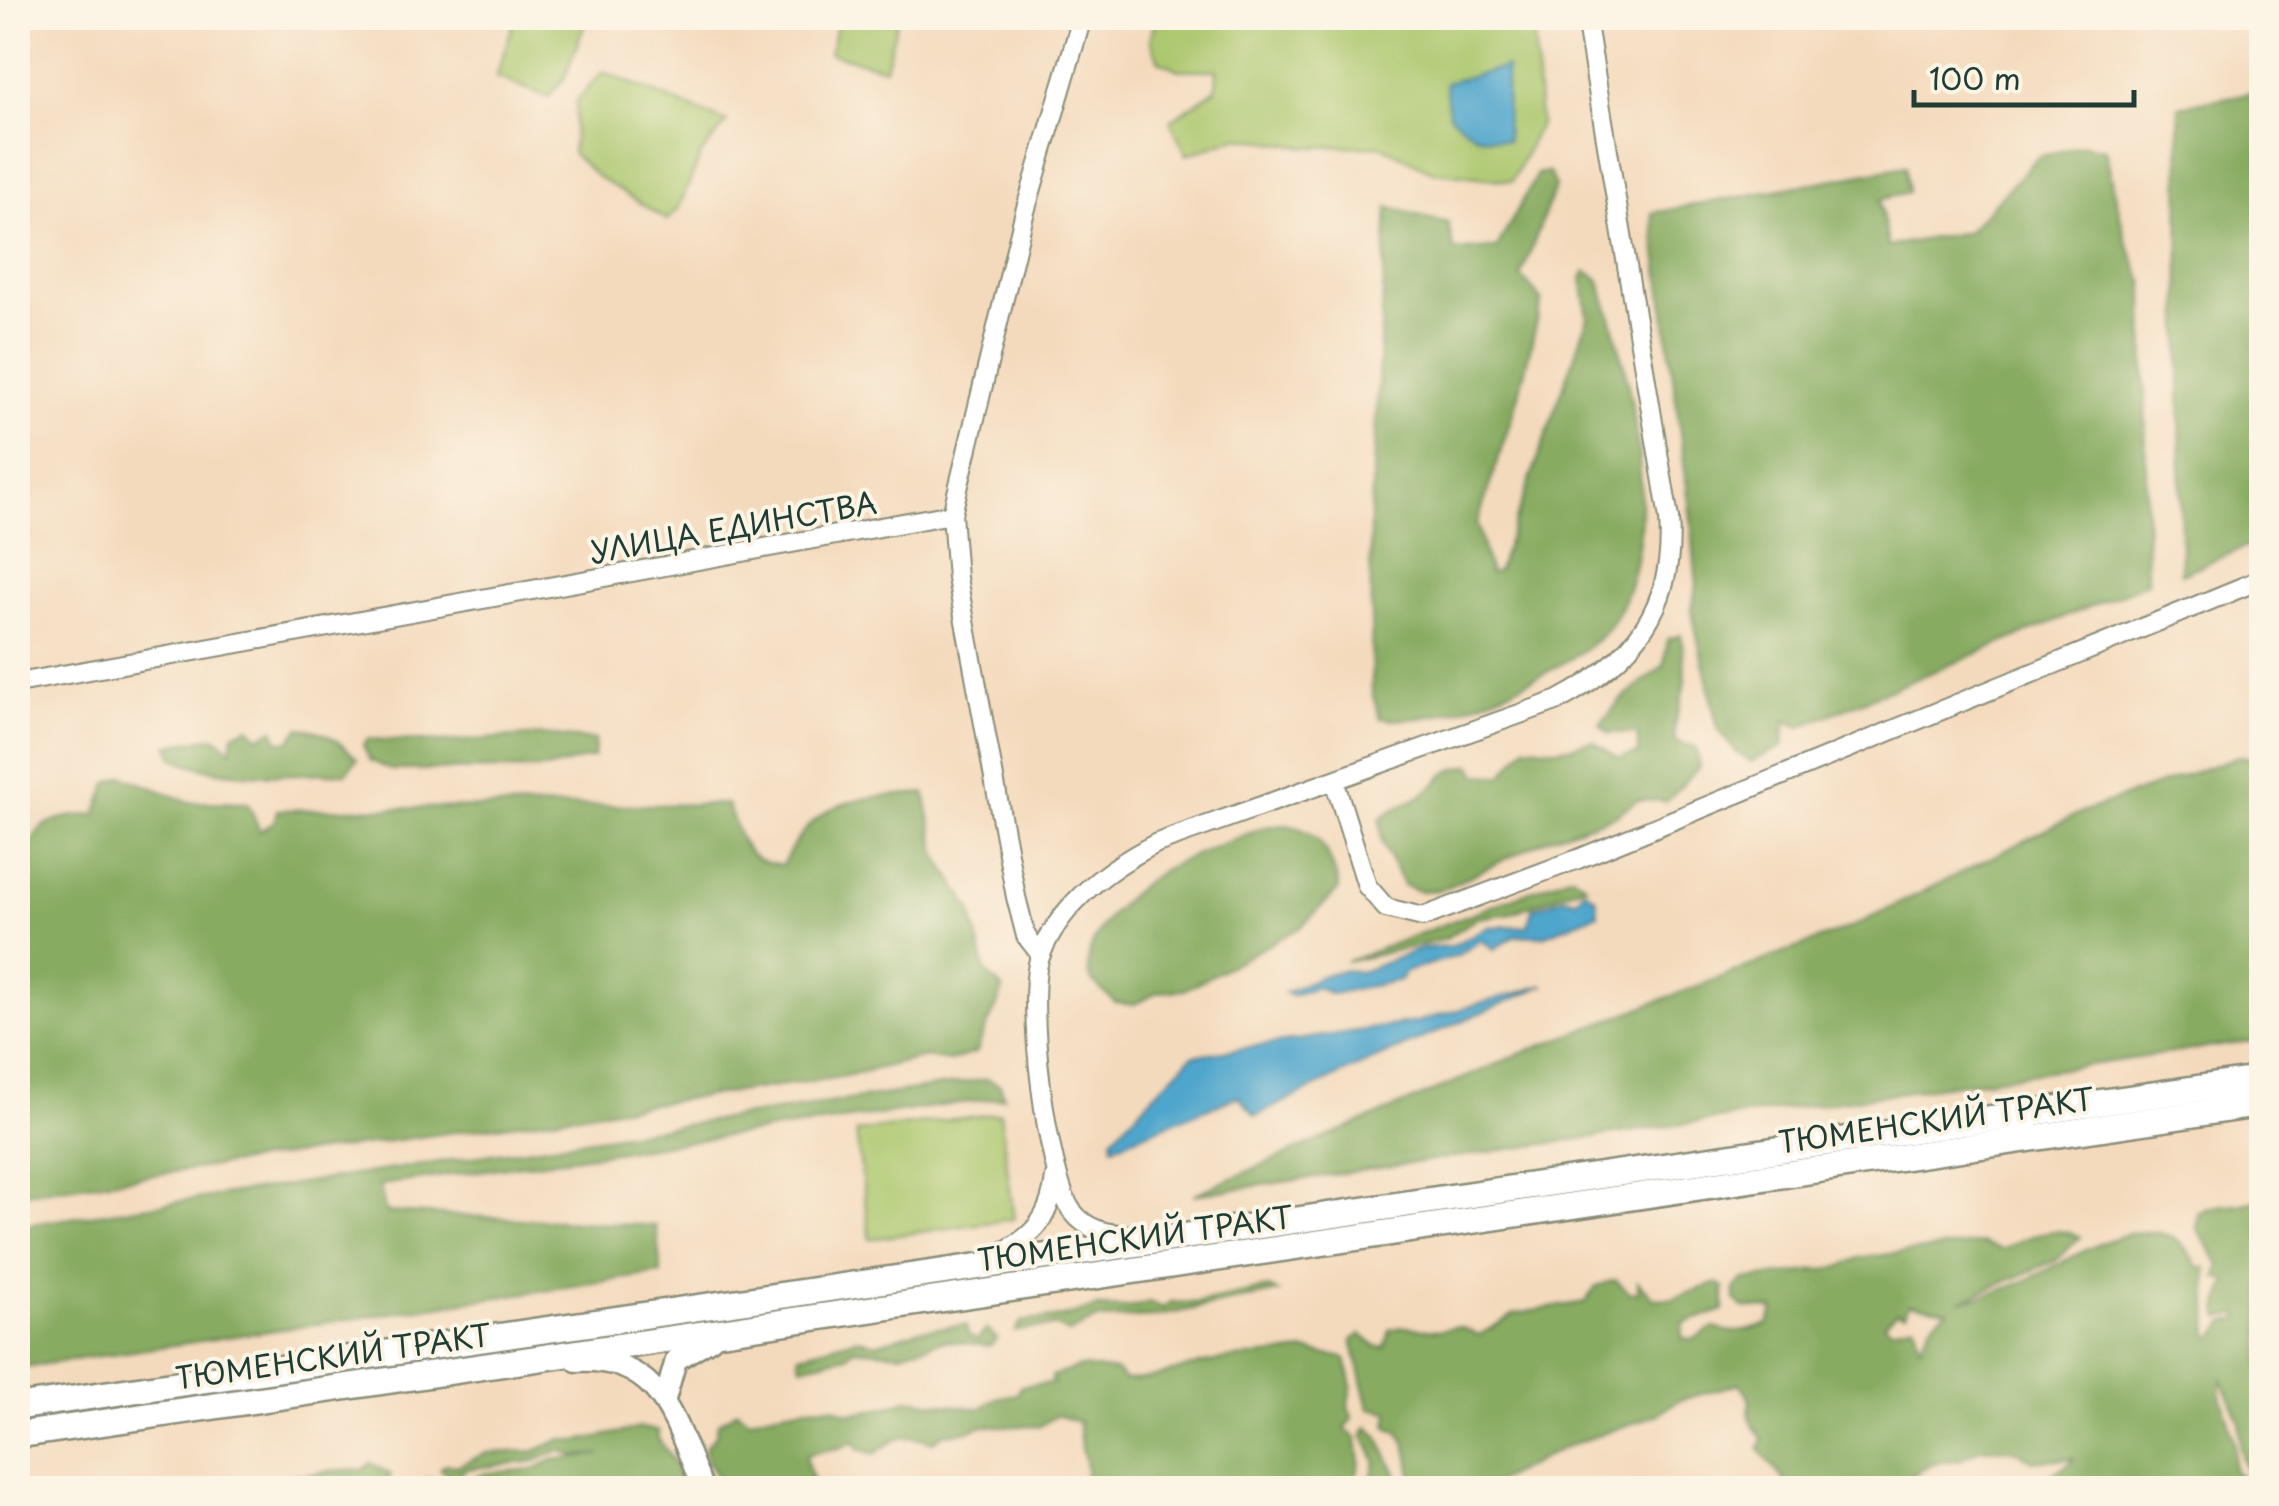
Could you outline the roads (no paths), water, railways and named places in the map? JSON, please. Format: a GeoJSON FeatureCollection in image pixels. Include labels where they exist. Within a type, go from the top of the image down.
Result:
{"type":"FeatureCollection","features":[{"type":"Feature","properties":{"kind":"main road","name":"ТЮМЕНСКИЙ ТРАКТ"},"geometry":{"type":"LineString","coordinates":[[18,1407],[2262,1079]]}},
{"type":"Feature","properties":{"kind":"main road","name":"ТЮМЕНСКИЙ ТРАКТ"},"geometry":{"type":"LineString","coordinates":[[18,1435],[2262,1104]]}},
{"type":"Feature","properties":{"kind":"street"},"geometry":{"type":"LineString","coordinates":[[1041,954],[1026,936],[1016,897],[957,578],[952,514],[1021,228],[1082,18]]}},
{"type":"Feature","properties":{"kind":"street"},"geometry":{"type":"LineString","coordinates":[[1184,1236],[1094,1230],[1069,1206],[1056,1166],[1032,994],[1041,954],[1072,905],[1102,876],[1134,854],[1540,708],[1578,690],[1636,639],[1666,584],[1668,518],[1586,18]]}},
{"type":"Feature","properties":{"kind":"street","name":"УЛИЦА ЕДИНСТВА"},"geometry":{"type":"LineString","coordinates":[[18,683],[952,514]]}},
{"type":"Feature","properties":{"kind":"street"},"geometry":{"type":"LineString","coordinates":[[1334,780],[1368,886],[1386,908],[1423,916],[1578,859],[2262,579]]}},
{"type":"Feature","properties":{"kind":"street"},"geometry":{"type":"LineString","coordinates":[[957,1269],[1007,1250],[1035,1231],[1050,1210],[1056,1166]]}},
{"type":"Feature","properties":{"kind":"street"},"geometry":{"type":"LineString","coordinates":[[665,1400],[670,1370],[684,1351],[749,1326]]}},
{"type":"Feature","properties":{"kind":"street"},"geometry":{"type":"LineString","coordinates":[[495,1364],[606,1362],[632,1370],[665,1400],[703,1488]]}},
{"type":"Feature","properties":{"kind":"water"},"geometry":{"type":"Polygon","coordinates":[[[1506,67],[1507,141],[1475,135],[1449,115],[1445,83],[1506,67]]]}},
{"type":"Feature","properties":{"kind":"water"},"geometry":{"type":"Polygon","coordinates":[[[1585,890],[1596,898],[1598,914],[1543,936],[1515,935],[1494,950],[1482,940],[1456,956],[1405,972],[1401,980],[1331,994],[1316,987],[1291,996],[1285,993],[1332,973],[1361,972],[1422,948],[1451,946],[1488,927],[1528,926],[1532,909],[1565,897],[1576,900],[1585,890]]]}},
{"type":"Feature","properties":{"kind":"water"},"geometry":{"type":"Polygon","coordinates":[[[1545,985],[1352,1069],[1256,1116],[1238,1096],[1113,1146],[1112,1138],[1192,1056],[1416,1022],[1545,985]]]}}]}
